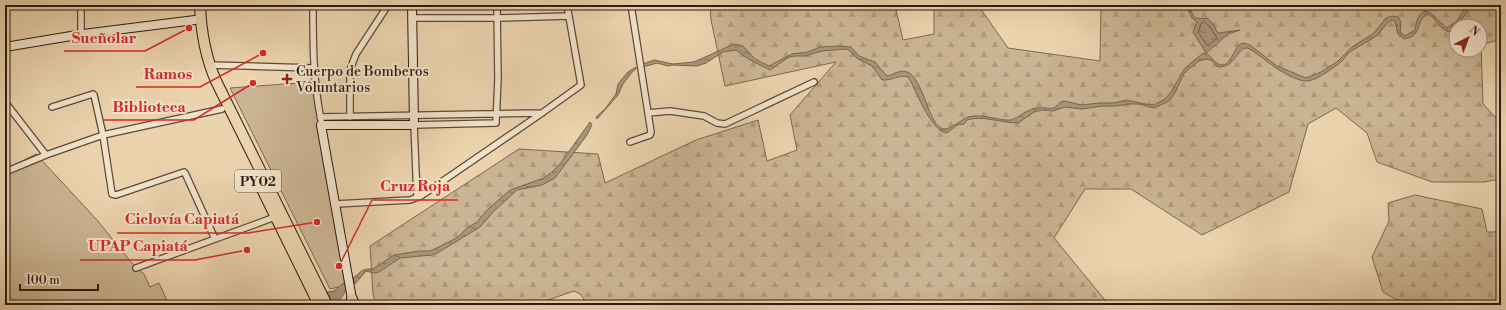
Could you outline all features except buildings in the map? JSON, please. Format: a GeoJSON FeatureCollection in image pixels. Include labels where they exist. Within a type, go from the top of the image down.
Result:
{"type":"FeatureCollection","features":[{"type":"Feature","properties":{"kind":"highway","name":"PY02"},"geometry":{"type":"LineString","coordinates":[[194,5],[197,41],[203,67],[275,217],[317,293],[327,305]]}},
{"type":"Feature","properties":{"kind":"highway","name":"PY02"},"geometry":{"type":"LineString","coordinates":[[200,5],[203,40],[209,65],[317,293],[319,305]]}},
{"type":"Feature","properties":{"kind":"street"},"geometry":{"type":"LineString","coordinates":[[81,5],[81,35]]}},
{"type":"Feature","properties":{"kind":"street"},"geometry":{"type":"LineString","coordinates":[[313,5],[313,68],[317,107],[321,121],[353,302]]}},
{"type":"Feature","properties":{"kind":"street"},"geometry":{"type":"LineString","coordinates":[[350,117],[350,70],[356,54],[388,5]]}},
{"type":"Feature","properties":{"kind":"street"},"geometry":{"type":"LineString","coordinates":[[412,5],[417,197]]}},
{"type":"Feature","properties":{"kind":"street"},"geometry":{"type":"LineString","coordinates":[[321,121],[414,124],[496,123],[498,79],[497,5]]}},
{"type":"Feature","properties":{"kind":"street"},"geometry":{"type":"LineString","coordinates":[[336,204],[410,200],[417,197],[581,85],[567,5]]}},
{"type":"Feature","properties":{"kind":"street"},"geometry":{"type":"LineString","coordinates":[[630,5],[650,130],[650,134],[630,142]]}},
{"type":"Feature","properties":{"kind":"street"},"geometry":{"type":"LineString","coordinates":[[412,18],[569,16]]}},
{"type":"Feature","properties":{"kind":"street"},"geometry":{"type":"LineString","coordinates":[[5,47],[195,20]]}},
{"type":"Feature","properties":{"kind":"street"},"geometry":{"type":"LineString","coordinates":[[209,65],[313,68]]}},
{"type":"Feature","properties":{"kind":"street"},"geometry":{"type":"LineString","coordinates":[[648,113],[670,111],[704,116],[717,123],[725,124],[814,82]]}},
{"type":"Feature","properties":{"kind":"street"},"geometry":{"type":"LineString","coordinates":[[52,107],[93,94],[103,135],[112,194],[116,195],[184,172],[215,239]]}},
{"type":"Feature","properties":{"kind":"street"},"geometry":{"type":"LineString","coordinates":[[5,102],[46,155]]}},
{"type":"Feature","properties":{"kind":"street"},"geometry":{"type":"LineString","coordinates":[[5,172],[46,155],[103,135],[222,109]]}},
{"type":"Feature","properties":{"kind":"street"},"geometry":{"type":"LineString","coordinates":[[321,121],[350,117],[542,113]]}},
{"type":"Feature","properties":{"kind":"street"},"geometry":{"type":"LineString","coordinates":[[136,268],[275,217]]}},
{"type":"Feature","properties":{"kind":"green space"},"geometry":{"type":"Polygon","coordinates":[[[710,5],[895,5],[903,40],[934,34],[934,5],[978,5],[1008,48],[1100,61],[1101,5],[1501,5],[1501,39],[1488,43],[1488,18],[1448,18],[1448,58],[1481,58],[1483,104],[1501,123],[1501,179],[1484,182],[1432,182],[1377,162],[1367,133],[1336,108],[1308,124],[1289,192],[1202,235],[1131,189],[1085,189],[1054,238],[1109,305],[581,305],[584,299],[580,294],[574,291],[545,301],[539,305],[376,305],[373,294],[370,246],[519,149],[598,154],[605,183],[696,140],[758,120],[767,161],[797,150],[790,115],[836,62],[725,86],[711,20],[710,5]]]}},
{"type":"Feature","properties":{"kind":"green space"},"geometry":{"type":"Polygon","coordinates":[[[313,82],[348,285],[330,289],[230,88],[313,82]]]}},
{"type":"Feature","properties":{"kind":"green space"},"geometry":{"type":"Polygon","coordinates":[[[36,154],[97,220],[136,268],[144,274],[150,287],[159,283],[169,305],[5,305],[5,170],[36,154]]]}},
{"type":"Feature","properties":{"kind":"green space"},"geometry":{"type":"Polygon","coordinates":[[[1415,195],[1482,209],[1487,232],[1501,232],[1501,305],[1406,305],[1383,292],[1372,257],[1389,221],[1388,203],[1415,195]]]}},
{"type":"Feature","properties":{"kind":"water"},"geometry":{"type":"Polygon","coordinates":[[[1186,5],[1189,5],[1193,15],[1196,18],[1207,18],[1219,33],[1240,30],[1228,34],[1206,53],[1193,32],[1197,22],[1192,18],[1186,5]]]}},
{"type":"Feature","properties":{"kind":"water"},"geometry":{"type":"Polygon","coordinates":[[[1467,5],[1472,5],[1463,18],[1459,18],[1467,5]]]}},
{"type":"Feature","properties":{"kind":"water"},"geometry":{"type":"Polygon","coordinates":[[[1425,11],[1429,12],[1444,26],[1448,27],[1448,31],[1427,14],[1421,20],[1414,35],[1404,39],[1398,34],[1395,21],[1391,20],[1376,36],[1350,52],[1331,70],[1308,81],[1289,76],[1247,48],[1240,51],[1233,61],[1224,66],[1218,67],[1211,60],[1206,59],[1199,61],[1184,73],[1175,93],[1169,101],[1154,108],[1139,104],[1102,106],[1082,109],[1065,107],[1053,111],[1042,110],[1034,112],[1018,123],[979,118],[967,120],[964,124],[957,125],[947,133],[941,131],[935,125],[924,110],[908,77],[902,76],[889,80],[882,80],[872,66],[858,59],[846,49],[822,51],[805,56],[789,57],[770,70],[750,60],[736,50],[723,52],[706,63],[697,66],[668,66],[657,63],[643,67],[643,64],[654,60],[673,64],[694,62],[734,44],[743,46],[755,59],[769,66],[792,54],[808,52],[820,47],[851,47],[859,56],[875,62],[887,76],[904,71],[913,76],[918,83],[934,120],[939,126],[947,129],[968,117],[985,116],[1011,120],[1033,109],[1054,108],[1064,101],[1082,105],[1113,103],[1127,100],[1154,105],[1165,99],[1171,92],[1185,68],[1202,54],[1206,53],[1218,64],[1223,65],[1229,61],[1237,48],[1243,43],[1250,45],[1277,66],[1306,78],[1321,72],[1338,61],[1352,47],[1374,33],[1386,18],[1392,16],[1398,17],[1401,22],[1400,33],[1405,36],[1415,30],[1417,19],[1425,11]]]}},
{"type":"Feature","properties":{"kind":"water"},"geometry":{"type":"Polygon","coordinates":[[[636,67],[636,69],[623,84],[618,95],[597,119],[596,117],[605,109],[616,94],[618,84],[628,72],[636,67]]]}},
{"type":"Feature","properties":{"kind":"water"},"geometry":{"type":"Polygon","coordinates":[[[590,122],[592,125],[587,135],[555,178],[542,185],[517,190],[494,211],[480,227],[439,252],[432,255],[400,258],[379,272],[374,273],[366,271],[355,284],[353,278],[362,271],[366,269],[373,269],[394,255],[419,251],[430,251],[458,237],[467,228],[477,222],[486,211],[510,190],[544,178],[560,164],[590,122]]]}},
{"type":"Feature","properties":{"kind":"water"},"geometry":{"type":"Polygon","coordinates":[[[348,279],[344,294],[335,305],[333,305],[327,292],[334,291],[348,279]]]}},
{"type":"Feature","properties":{"kind":"place","name":"Sueñolar"},"geometry":{"type":"Point","coordinates":[189,28]}},
{"type":"Feature","properties":{"kind":"place","name":"Ramos"},"geometry":{"type":"Point","coordinates":[263,53]}},
{"type":"Feature","properties":{"kind":"place","name":"Cuerpo de Bomberos Voluntarios"},"geometry":{"type":"Point","coordinates":[287,79]}},
{"type":"Feature","properties":{"kind":"place","name":"Biblioteca"},"geometry":{"type":"Point","coordinates":[253,83]}},
{"type":"Feature","properties":{"kind":"place","name":"Ciclovía Capiatá"},"geometry":{"type":"Point","coordinates":[317,222]}},
{"type":"Feature","properties":{"kind":"place","name":"UPAP Capiatá"},"geometry":{"type":"Point","coordinates":[247,250]}},
{"type":"Feature","properties":{"kind":"place","name":"Cruz Roja"},"geometry":{"type":"Point","coordinates":[339,266]}}]}
